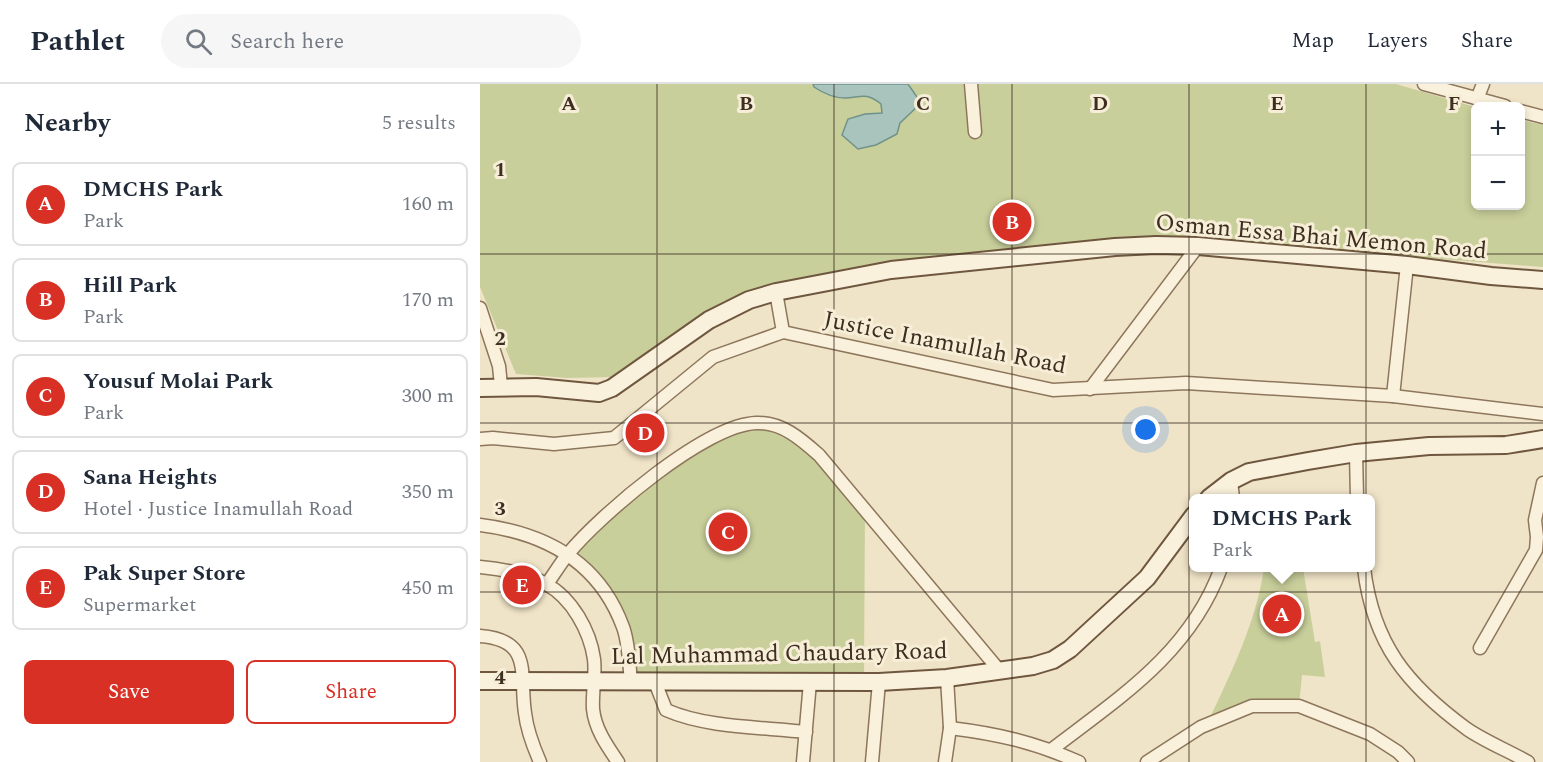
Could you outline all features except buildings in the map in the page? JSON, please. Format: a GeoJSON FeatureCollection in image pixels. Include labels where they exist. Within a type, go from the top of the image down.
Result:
{"type":"FeatureCollection","features":[{"type":"Feature","properties":{"kind":"street"},"geometry":{"type":"LineString","coordinates":[[971,84],[975,132]]}},
{"type":"Feature","properties":{"kind":"street"},"geometry":{"type":"LineString","coordinates":[[1424,84],[1489,102]]}},
{"type":"Feature","properties":{"kind":"street"},"geometry":{"type":"LineString","coordinates":[[1477,99],[1483,84]]}},
{"type":"Feature","properties":{"kind":"street"},"geometry":{"type":"LineString","coordinates":[[1525,112],[1543,117]]}},
{"type":"Feature","properties":{"kind":"street"},"geometry":{"type":"LineString","coordinates":[[1090,389],[1198,246]]}},
{"type":"Feature","properties":{"kind":"street","name":"Osman Essa Bhai Memon Road"},"geometry":{"type":"LineString","coordinates":[[480,388],[536,387],[599,393],[612,388],[727,309],[776,292],[903,269],[1115,247],[1198,246],[1543,280]]}},
{"type":"Feature","properties":{"kind":"street"},"geometry":{"type":"LineString","coordinates":[[1393,396],[1407,265]]}},
{"type":"Feature","properties":{"kind":"street"},"geometry":{"type":"LineString","coordinates":[[480,439],[494,438],[554,444],[614,438],[713,357],[783,332],[776,292]]}},
{"type":"Feature","properties":{"kind":"street"},"geometry":{"type":"LineString","coordinates":[[480,308],[499,366],[501,386]]}},
{"type":"Feature","properties":{"kind":"street","name":"Justice Inamullah Road"},"geometry":{"type":"LineString","coordinates":[[783,332],[1053,390],[1186,383],[1393,396],[1543,414]]}},
{"type":"Feature","properties":{"kind":"street"},"geometry":{"type":"LineString","coordinates":[[547,584],[568,554],[627,496],[689,451],[730,430],[755,423],[773,424],[795,434],[819,455],[999,670]]}},
{"type":"Feature","properties":{"kind":"street"},"geometry":{"type":"LineString","coordinates":[[1214,494],[1231,481],[1249,472],[1356,453],[1429,446],[1506,445],[1543,439]]}},
{"type":"Feature","properties":{"kind":"street"},"geometry":{"type":"LineString","coordinates":[[1356,453],[1357,494]]}},
{"type":"Feature","properties":{"kind":"street"},"geometry":{"type":"LineString","coordinates":[[1231,481],[1233,494]]}},
{"type":"Feature","properties":{"kind":"street"},"geometry":{"type":"LineString","coordinates":[[1480,648],[1536,550],[1535,520],[1543,483]]}},
{"type":"Feature","properties":{"kind":"street","name":"Lal Muhammad Chaudary Road"},"geometry":{"type":"LineString","coordinates":[[480,681],[879,682],[947,678],[1033,666],[1053,660],[1070,649],[1147,578],[1189,522]]}},
{"type":"Feature","properties":{"kind":"street"},"geometry":{"type":"LineString","coordinates":[[480,525],[528,534],[568,554],[601,588],[624,629],[631,682]]}},
{"type":"Feature","properties":{"kind":"street"},"geometry":{"type":"LineString","coordinates":[[480,567],[517,574],[547,584],[582,620],[594,660],[593,710],[601,739],[618,762]]}},
{"type":"Feature","properties":{"kind":"street"},"geometry":{"type":"LineString","coordinates":[[1051,750],[1148,675],[1174,648],[1200,612],[1219,572]]}},
{"type":"Feature","properties":{"kind":"street"},"geometry":{"type":"LineString","coordinates":[[1365,572],[1371,609],[1387,648],[1404,672],[1421,690],[1468,730],[1528,762]]}},
{"type":"Feature","properties":{"kind":"street"},"geometry":{"type":"LineString","coordinates":[[480,636],[493,637],[510,645],[519,657],[524,681],[524,711],[530,740],[540,762]]}},
{"type":"Feature","properties":{"kind":"street"},"geometry":{"type":"LineString","coordinates":[[945,762],[950,728],[947,678]]}},
{"type":"Feature","properties":{"kind":"street"},"geometry":{"type":"LineString","coordinates":[[655,682],[666,710],[679,716],[705,722],[806,732]]}},
{"type":"Feature","properties":{"kind":"street"},"geometry":{"type":"LineString","coordinates":[[803,762],[810,682]]}},
{"type":"Feature","properties":{"kind":"street"},"geometry":{"type":"LineString","coordinates":[[872,762],[879,682]]}},
{"type":"Feature","properties":{"kind":"street"},"geometry":{"type":"LineString","coordinates":[[1147,762],[1201,727],[1252,706],[1299,706],[1309,709],[1371,734],[1398,752],[1408,762]]}},
{"type":"Feature","properties":{"kind":"street"},"geometry":{"type":"LineString","coordinates":[[950,728],[997,734],[1051,750],[1078,762]]}},
{"type":"Feature","properties":{"kind":"green space"},"geometry":{"type":"Polygon","coordinates":[[[480,84],[1396,84],[1471,106],[1471,210],[1525,210],[1525,121],[1543,125],[1543,267],[1226,242],[1126,238],[840,276],[724,301],[672,334],[615,377],[567,378],[516,374],[480,287],[480,84]]]}},
{"type":"Feature","properties":{"kind":"green space"},"geometry":{"type":"Polygon","coordinates":[[[755,423],[795,434],[865,510],[864,682],[638,682],[613,606],[568,554],[689,451],[755,423]]]}},
{"type":"Feature","properties":{"kind":"green space"},"geometry":{"type":"Polygon","coordinates":[[[1263,572],[1304,572],[1315,642],[1320,641],[1325,677],[1302,675],[1299,706],[1252,706],[1207,724],[1249,628],[1263,572]]]}},
{"type":"Feature","properties":{"kind":"water"},"geometry":{"type":"Polygon","coordinates":[[[813,84],[908,84],[917,97],[918,106],[900,123],[897,134],[876,145],[858,149],[842,135],[848,119],[865,114],[882,113],[881,104],[868,97],[833,96],[817,89],[813,84]]]}},
{"type":"Feature","properties":{"kind":"place","name":"Hill Park"},"geometry":{"type":"Point","coordinates":[1012,222]}},
{"type":"Feature","properties":{"kind":"place","name":"Sana Heights"},"geometry":{"type":"Point","coordinates":[645,433]}},
{"type":"Feature","properties":{"kind":"place","name":"Yousuf Molai Park"},"geometry":{"type":"Point","coordinates":[728,532]}},
{"type":"Feature","properties":{"kind":"place","name":"Pak Super Store"},"geometry":{"type":"Point","coordinates":[522,585]}},
{"type":"Feature","properties":{"kind":"place","name":"DMCHS Park"},"geometry":{"type":"Point","coordinates":[1282,614]}}]}
